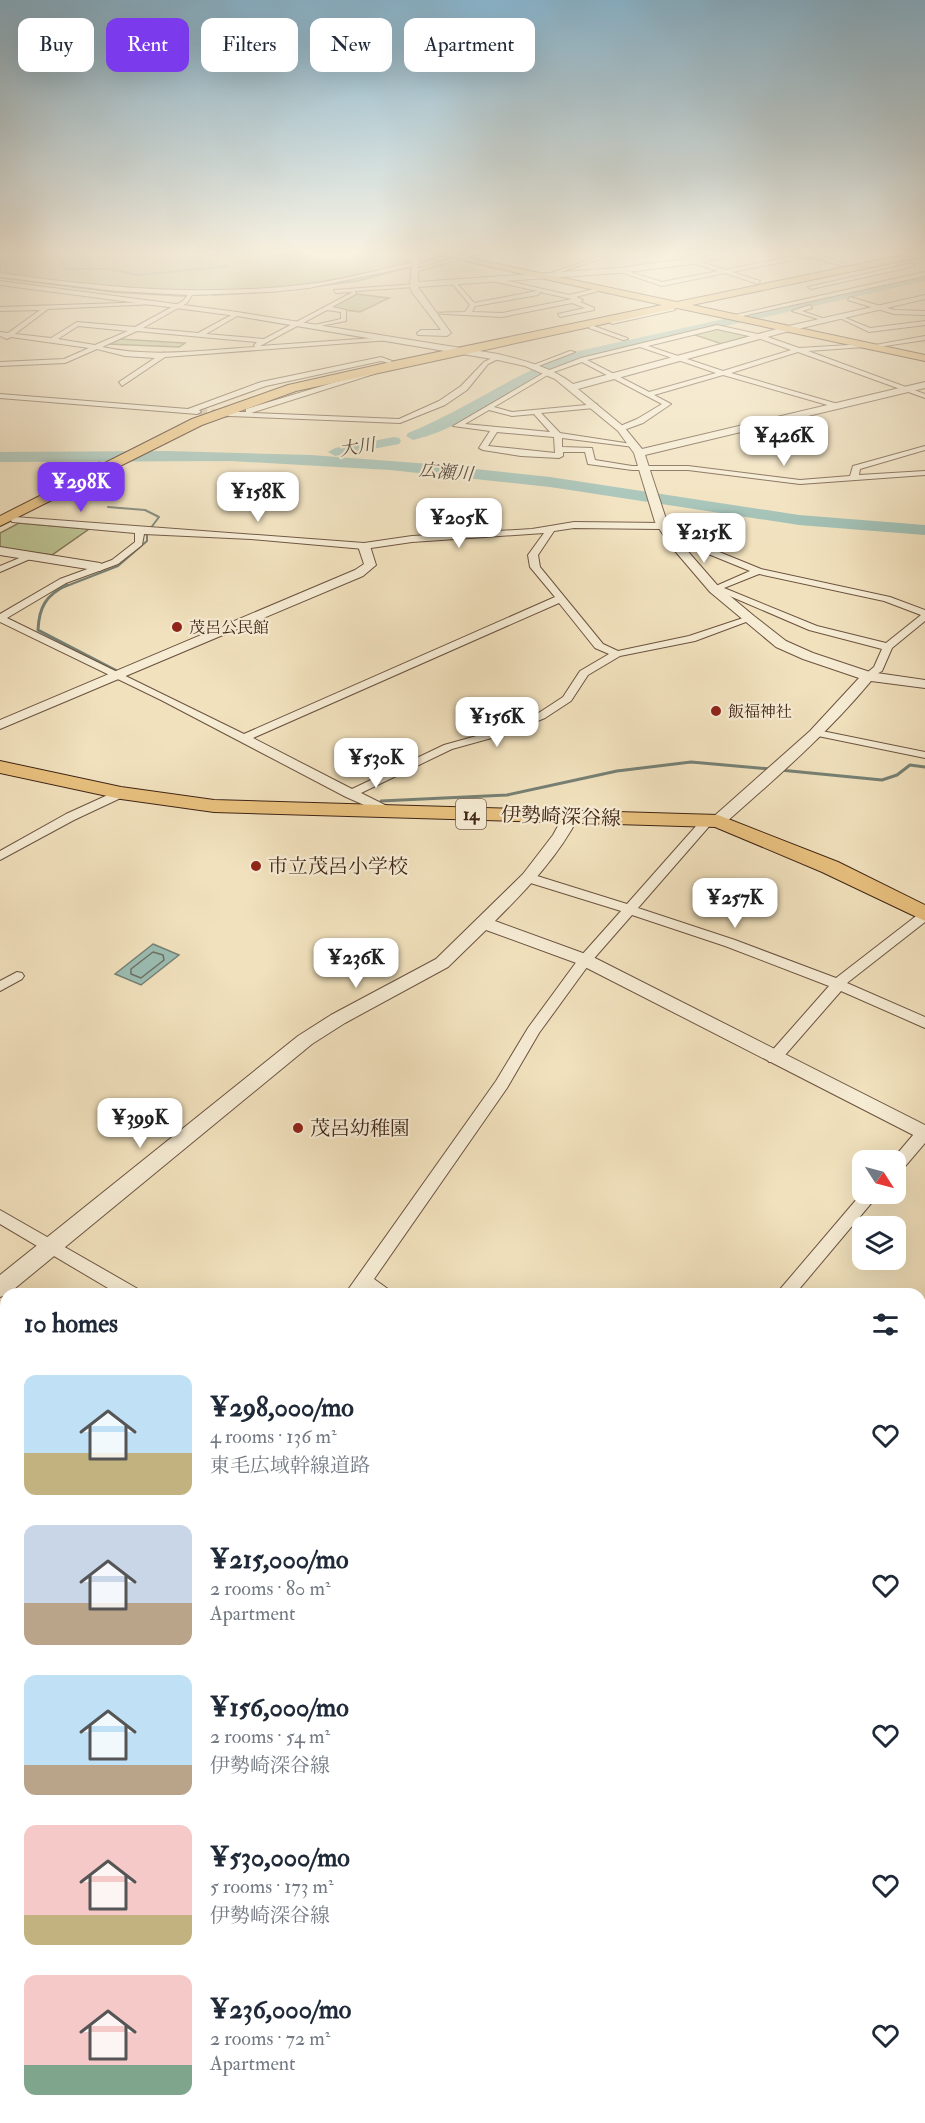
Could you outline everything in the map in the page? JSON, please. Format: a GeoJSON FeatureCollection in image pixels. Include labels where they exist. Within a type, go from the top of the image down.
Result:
{"type":"FeatureCollection","features":[{"type":"Feature","properties":{"kind":"main road"},"geometry":{"type":"LineString","coordinates":[[0,514],[150,442],[207,418],[320,380],[439,352]]}},
{"type":"Feature","properties":{"kind":"main road"},"geometry":{"type":"LineString","coordinates":[[900,352],[925,357]]}},
{"type":"Feature","properties":{"kind":"main road"},"geometry":{"type":"LineString","coordinates":[[906,352],[925,357]]}},
{"type":"Feature","properties":{"kind":"main road"},"geometry":{"type":"LineString","coordinates":[[7,521],[150,442]]}},
{"type":"Feature","properties":{"kind":"main road","name":"伊勢崎深谷線"},"geometry":{"type":"LineString","coordinates":[[0,766],[182,804],[713,821],[830,867],[925,915]]}},
{"type":"Feature","properties":{"kind":"street"},"geometry":{"type":"LineString","coordinates":[[0,364],[62,362],[84,352]]}},
{"type":"Feature","properties":{"kind":"street"},"geometry":{"type":"LineString","coordinates":[[115,352],[162,356],[225,352]]}},
{"type":"Feature","properties":{"kind":"street"},"geometry":{"type":"LineString","coordinates":[[471,352],[498,357],[548,372],[621,429],[637,449],[663,525],[673,542],[715,590],[781,644],[808,656],[868,676],[925,684]]}},
{"type":"Feature","properties":{"kind":"street"},"geometry":{"type":"LineString","coordinates":[[535,367],[573,352]]}},
{"type":"Feature","properties":{"kind":"street"},"geometry":{"type":"LineString","coordinates":[[611,352],[583,359],[548,372],[457,426],[558,436],[637,449],[925,385]]}},
{"type":"Feature","properties":{"kind":"street"},"geometry":{"type":"LineString","coordinates":[[659,352],[835,406]]}},
{"type":"Feature","properties":{"kind":"street"},"geometry":{"type":"LineString","coordinates":[[570,388],[702,352]]}},
{"type":"Feature","properties":{"kind":"street"},"geometry":{"type":"LineString","coordinates":[[649,394],[790,352]]}},
{"type":"Feature","properties":{"kind":"street"},"geometry":{"type":"LineString","coordinates":[[803,352],[925,396]]}},
{"type":"Feature","properties":{"kind":"street"},"geometry":{"type":"LineString","coordinates":[[122,384],[162,356]]}},
{"type":"Feature","properties":{"kind":"street"},"geometry":{"type":"LineString","coordinates":[[229,414],[400,421],[442,404],[464,388],[486,363],[498,357]]}},
{"type":"Feature","properties":{"kind":"street"},"geometry":{"type":"LineString","coordinates":[[190,411],[281,380],[381,359],[399,366],[296,395],[241,414]]}},
{"type":"Feature","properties":{"kind":"street"},"geometry":{"type":"LineString","coordinates":[[583,359],[667,404],[640,421],[621,429]]}},
{"type":"Feature","properties":{"kind":"street"},"geometry":{"type":"LineString","coordinates":[[0,396],[200,412]]}},
{"type":"Feature","properties":{"kind":"street"},"geometry":{"type":"LineString","coordinates":[[488,408],[512,414],[594,406]]}},
{"type":"Feature","properties":{"kind":"street"},"geometry":{"type":"LineString","coordinates":[[495,430],[483,448],[551,458],[559,456],[558,436],[536,412]]}},
{"type":"Feature","properties":{"kind":"street"},"geometry":{"type":"LineString","coordinates":[[854,478],[856,468],[925,448]]}},
{"type":"Feature","properties":{"kind":"street"},"geometry":{"type":"LineString","coordinates":[[558,449],[589,450],[591,462],[599,464],[645,470],[688,468],[800,482],[925,472]]}},
{"type":"Feature","properties":{"kind":"street"},"geometry":{"type":"LineString","coordinates":[[7,521],[145,532],[251,536],[364,546],[412,539],[550,530],[589,524],[663,525],[704,549],[758,571],[886,598],[925,615],[888,647],[878,669],[868,676],[843,708],[817,733],[713,821],[585,960],[532,1031],[502,1084],[358,1288]]}},
{"type":"Feature","properties":{"kind":"street"},"geometry":{"type":"LineString","coordinates":[[550,530],[533,555],[535,567],[599,646],[617,654]]}},
{"type":"Feature","properties":{"kind":"street"},"geometry":{"type":"LineString","coordinates":[[0,618],[63,582],[115,562],[139,543],[145,532]]}},
{"type":"Feature","properties":{"kind":"street"},"geometry":{"type":"LineString","coordinates":[[0,725],[359,573],[370,565],[364,546]]}},
{"type":"Feature","properties":{"kind":"street"},"geometry":{"type":"LineString","coordinates":[[0,551],[100,567]]}},
{"type":"Feature","properties":{"kind":"street"},"geometry":{"type":"LineString","coordinates":[[0,569],[32,556]]}},
{"type":"Feature","properties":{"kind":"street"},"geometry":{"type":"LineString","coordinates":[[715,590],[758,571]]}},
{"type":"Feature","properties":{"kind":"street"},"geometry":{"type":"LineString","coordinates":[[715,590],[726,591],[813,628],[888,647]]}},
{"type":"Feature","properties":{"kind":"street"},"geometry":{"type":"LineString","coordinates":[[244,738],[559,599]]}},
{"type":"Feature","properties":{"kind":"street"},"geometry":{"type":"LineString","coordinates":[[0,618],[389,812]]}},
{"type":"Feature","properties":{"kind":"street"},"geometry":{"type":"LineString","coordinates":[[350,794],[448,747],[502,732],[541,716],[567,699],[584,673],[617,654],[691,639],[749,619]]}},
{"type":"Feature","properties":{"kind":"street"},"geometry":{"type":"LineString","coordinates":[[817,733],[925,755]]}},
{"type":"Feature","properties":{"kind":"street"},"geometry":{"type":"LineString","coordinates":[[0,856],[70,817],[121,793]]}},
{"type":"Feature","properties":{"kind":"street"},"geometry":{"type":"LineString","coordinates":[[0,1288],[50,1245],[305,1040],[442,963],[529,878],[561,836],[571,816]]}},
{"type":"Feature","properties":{"kind":"street"},"geometry":{"type":"LineString","coordinates":[[529,878],[630,909],[840,983],[925,1023]]}},
{"type":"Feature","properties":{"kind":"street"},"geometry":{"type":"LineString","coordinates":[[774,1058],[840,983],[925,915]]}},
{"type":"Feature","properties":{"kind":"street"},"geometry":{"type":"LineString","coordinates":[[483,923],[585,960],[925,1133],[906,1155]]}},
{"type":"Feature","properties":{"kind":"street"},"geometry":{"type":"LineString","coordinates":[[0,987],[17,976]]}},
{"type":"Feature","properties":{"kind":"street"},"geometry":{"type":"LineString","coordinates":[[790,1288],[862,1204]]}},
{"type":"Feature","properties":{"kind":"street"},"geometry":{"type":"LineString","coordinates":[[0,1216],[122,1288]]}},
{"type":"Feature","properties":{"kind":"green space"},"geometry":{"type":"Polygon","coordinates":[[[19,523],[89,529],[52,555],[0,548],[0,533],[19,523]]]}},
{"type":"Feature","properties":{"kind":"water"},"geometry":{"type":"Polygon","coordinates":[[[153,944],[179,955],[141,985],[115,974],[153,944]]]}},
{"type":"Feature","properties":{"kind":"waterway","name":"大川"},"geometry":{"type":"LineString","coordinates":[[413,436],[449,422],[550,365],[592,352]]}},
{"type":"Feature","properties":{"kind":"waterway","name":"大川"},"geometry":{"type":"LineString","coordinates":[[335,452],[394,441]]}},
{"type":"Feature","properties":{"kind":"waterway"},"geometry":{"type":"LineString","coordinates":[[97,490],[100,456]]}},
{"type":"Feature","properties":{"kind":"waterway","name":"広瀬川"},"geometry":{"type":"LineString","coordinates":[[0,457],[231,457],[390,465],[550,482],[799,520],[925,530]]}},
{"type":"Feature","properties":{"kind":"waterway"},"geometry":{"type":"LineString","coordinates":[[64,587],[118,566],[147,541],[147,533],[159,517],[145,510],[108,507]]}},
{"type":"Feature","properties":{"kind":"waterway"},"geometry":{"type":"LineString","coordinates":[[67,585],[54,593],[45,603],[40,615],[38,630],[117,671]]}},
{"type":"Feature","properties":{"kind":"waterway"},"geometry":{"type":"LineString","coordinates":[[381,801],[507,795],[617,771],[691,762],[771,769]]}},
{"type":"Feature","properties":{"kind":"waterway"},"geometry":{"type":"LineString","coordinates":[[780,770],[882,780],[897,775],[910,765],[925,767]]}},
{"type":"Feature","properties":{"kind":"tunnel"},"geometry":{"type":"LineString","coordinates":[[199,412],[229,414]]}},
{"type":"Feature","properties":{"kind":"place","name":"茂呂公民館"},"geometry":{"type":"Point","coordinates":[177,627]}},
{"type":"Feature","properties":{"kind":"place","name":"飯福神社"},"geometry":{"type":"Point","coordinates":[716,711]}},
{"type":"Feature","properties":{"kind":"place","name":"市立茂呂小学校"},"geometry":{"type":"Point","coordinates":[256,866]}},
{"type":"Feature","properties":{"kind":"place","name":"茂呂幼稚園"},"geometry":{"type":"Point","coordinates":[298,1128]}}]}
